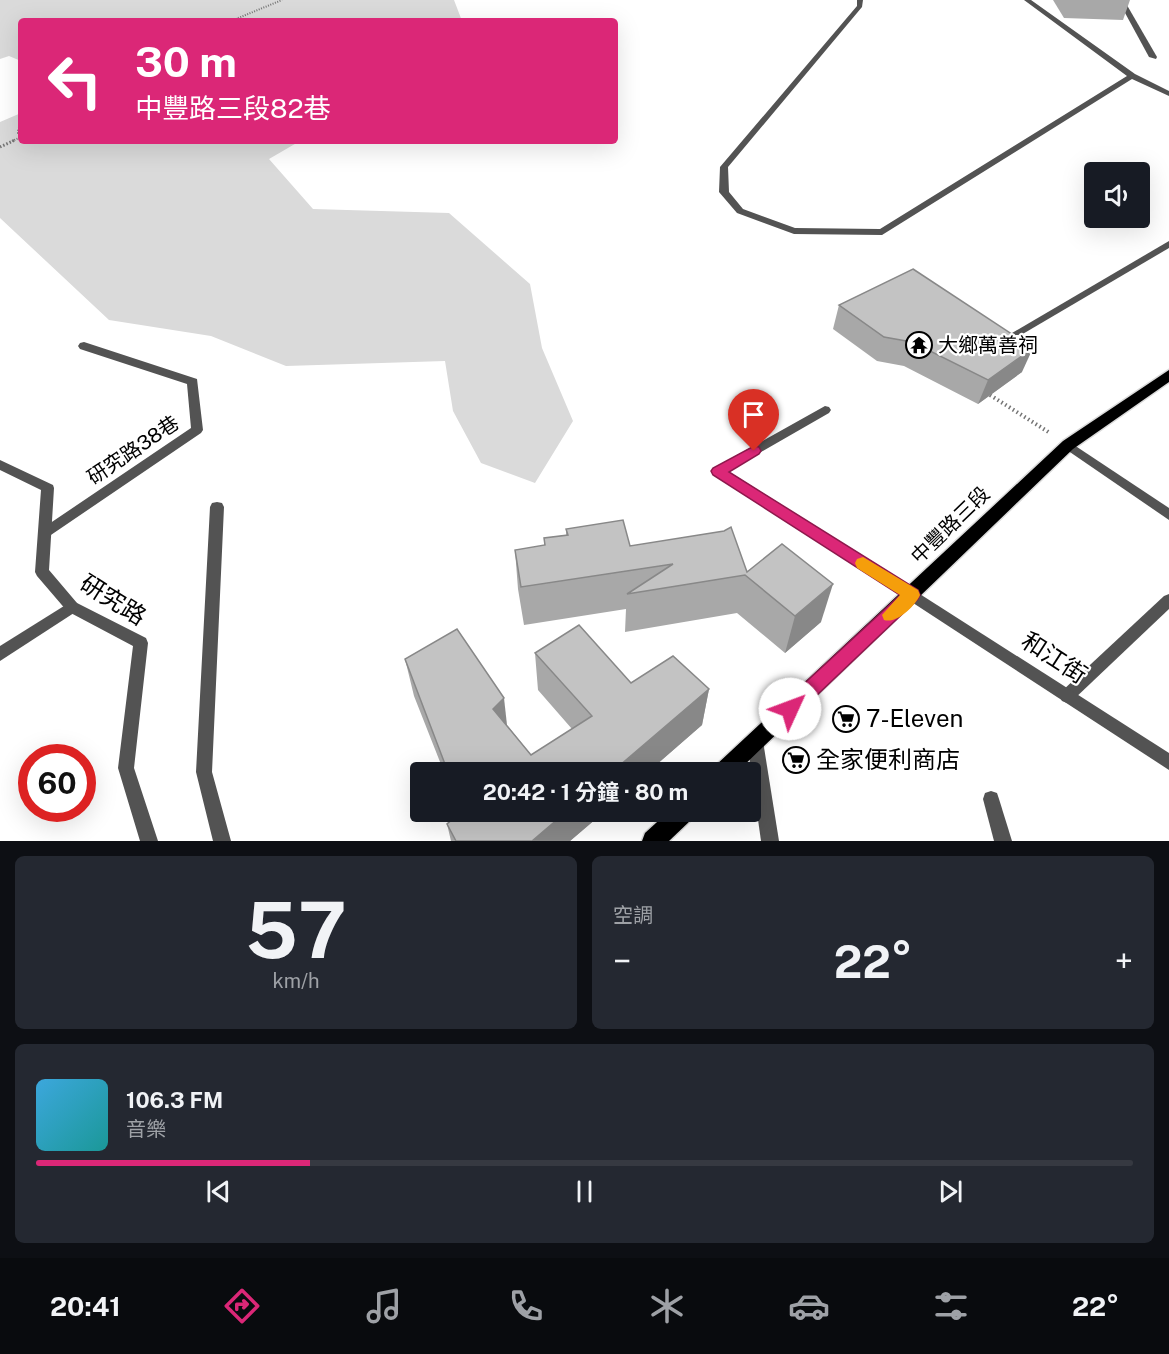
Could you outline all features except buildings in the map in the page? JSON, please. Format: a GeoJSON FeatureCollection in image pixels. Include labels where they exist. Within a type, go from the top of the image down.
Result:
{"type":"FeatureCollection","features":[{"type":"Feature","properties":{"kind":"main road","name":"中豐路三段"},"geometry":{"type":"LineString","coordinates":[[733,762],[1068,445],[1169,375]]}},
{"type":"Feature","properties":{"kind":"main road"},"geometry":{"type":"LineString","coordinates":[[653,841],[673,822]]}},
{"type":"Feature","properties":{"kind":"street"},"geometry":{"type":"LineString","coordinates":[[860,0],[860,6],[724,167],[724,192],[740,211],[794,231],[882,232],[1132,76]]}},
{"type":"Feature","properties":{"kind":"street"},"geometry":{"type":"LineString","coordinates":[[1027,0],[1132,76],[1169,94]]}},
{"type":"Feature","properties":{"kind":"street"},"geometry":{"type":"LineString","coordinates":[[1121,0],[1153,57]]}},
{"type":"Feature","properties":{"kind":"street"},"geometry":{"type":"LineString","coordinates":[[1017,333],[1169,244]]}},
{"type":"Feature","properties":{"kind":"street","name":"研究路38巷"},"geometry":{"type":"LineString","coordinates":[[45,534],[197,430],[193,382],[84,346]]}},
{"type":"Feature","properties":{"kind":"street","name":"和江街"},"geometry":{"type":"LineString","coordinates":[[825,410],[718,471],[1169,762]]}},
{"type":"Feature","properties":{"kind":"street"},"geometry":{"type":"LineString","coordinates":[[1068,445],[1169,515]]}},
{"type":"Feature","properties":{"kind":"street","name":"研究路"},"geometry":{"type":"LineString","coordinates":[[0,465],[48,488],[42,572],[72,607],[141,643],[126,768],[149,841]]}},
{"type":"Feature","properties":{"kind":"street"},"geometry":{"type":"LineString","coordinates":[[217,507],[204,772],[222,841]]}},
{"type":"Feature","properties":{"kind":"street"},"geometry":{"type":"LineString","coordinates":[[1067,696],[1169,600]]}},
{"type":"Feature","properties":{"kind":"street"},"geometry":{"type":"LineString","coordinates":[[0,654],[72,607]]}},
{"type":"Feature","properties":{"kind":"street"},"geometry":{"type":"LineString","coordinates":[[755,741],[770,841]]}},
{"type":"Feature","properties":{"kind":"street"},"geometry":{"type":"LineString","coordinates":[[991,799],[1003,841]]}},
{"type":"Feature","properties":{"kind":"path"},"geometry":{"type":"LineString","coordinates":[[238,18],[282,0]]}},
{"type":"Feature","properties":{"kind":"path"},"geometry":{"type":"LineString","coordinates":[[0,147],[18,137]]}},
{"type":"Feature","properties":{"kind":"path"},"geometry":{"type":"LineString","coordinates":[[990,395],[1068,445]]}},
{"type":"Feature","properties":{"kind":"shaded area"},"geometry":{"type":"Polygon","coordinates":[[[0,0],[454,0],[461,18],[18,18],[18,60],[9,56],[0,59],[0,0]]]}},
{"type":"Feature","properties":{"kind":"shaded area"},"geometry":{"type":"Polygon","coordinates":[[[18,114],[18,144],[295,144],[269,159],[313,209],[449,213],[530,284],[542,348],[573,421],[535,483],[481,463],[453,411],[445,361],[286,366],[211,336],[109,320],[0,218],[0,122],[18,114]]]}},
{"type":"Feature","properties":{"kind":"slow traffic"},"geometry":{"type":"LineString","coordinates":[[863,563],[912,595],[890,615]]}},
{"type":"Feature","properties":{"kind":"place","name":"大鄉萬善祠"},"geometry":{"type":"Point","coordinates":[919,345]}},
{"type":"Feature","properties":{"kind":"place","name":"7-Eleven"},"geometry":{"type":"Point","coordinates":[846,719]}},
{"type":"Feature","properties":{"kind":"place","name":"全家便利商店"},"geometry":{"type":"Point","coordinates":[796,760]}},
{"type":"Feature","properties":{"kind":"route"},"geometry":{"type":"LineString","coordinates":[[754,451],[718,471],[912,595],[790,709]]}}]}
